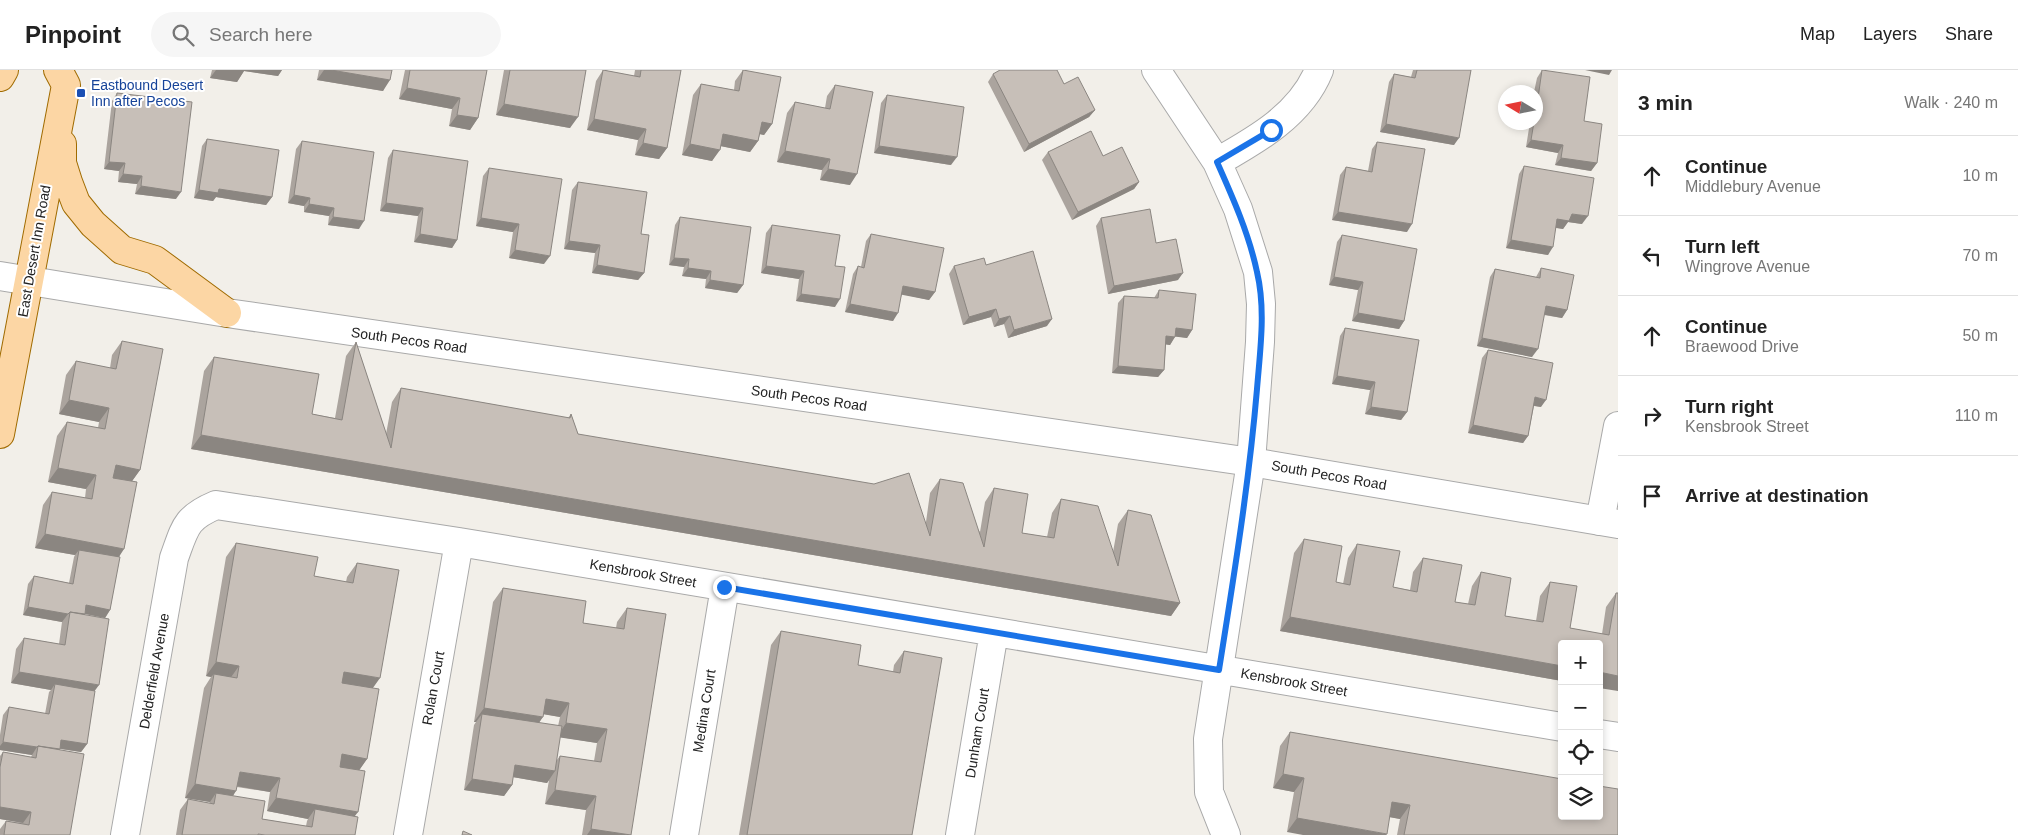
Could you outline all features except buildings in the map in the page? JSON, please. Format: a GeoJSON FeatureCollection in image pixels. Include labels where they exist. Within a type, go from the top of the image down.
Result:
{"type":"FeatureCollection","features":[{"type":"Feature","properties":{"kind":"main road"},"geometry":{"type":"LineString","coordinates":[[0,77],[4,70]]}},
{"type":"Feature","properties":{"kind":"main road","name":"East Desert Inn Road"},"geometry":{"type":"LineString","coordinates":[[0,434],[66,85],[58,70]]}},
{"type":"Feature","properties":{"kind":"main road"},"geometry":{"type":"LineString","coordinates":[[62,104],[62,163],[76,203],[94,224],[122,250],[155,260],[227,313]]}},
{"type":"Feature","properties":{"kind":"street"},"geometry":{"type":"LineString","coordinates":[[1156,70],[1217,162],[1238,209],[1258,272],[1261,304],[1251,462],[1208,739],[1209,792],[1226,835]]}},
{"type":"Feature","properties":{"kind":"street"},"geometry":{"type":"LineString","coordinates":[[1217,162],[1271,130],[1297,105],[1318,70]]}},
{"type":"Feature","properties":{"kind":"street","name":"South Pecos Road"},"geometry":{"type":"LineString","coordinates":[[0,276],[227,313],[1251,462],[1609,523]]}},
{"type":"Feature","properties":{"kind":"street"},"geometry":{"type":"LineString","coordinates":[[1609,523],[1618,426]]}},
{"type":"Feature","properties":{"kind":"street","name":"Kensbrook Street"},"geometry":{"type":"LineString","coordinates":[[198,513],[216,505],[459,542],[1558,726]]}},
{"type":"Feature","properties":{"kind":"street","name":"Delderfield Avenue"},"geometry":{"type":"LineString","coordinates":[[125,835],[174,558],[187,524],[198,513]]}},
{"type":"Feature","properties":{"kind":"street","name":"Rolan Court"},"geometry":{"type":"LineString","coordinates":[[408,835],[459,542]]}},
{"type":"Feature","properties":{"kind":"street","name":"Medina Court"},"geometry":{"type":"LineString","coordinates":[[684,835],[724,587]]}},
{"type":"Feature","properties":{"kind":"street","name":"Dunham Court"},"geometry":{"type":"LineString","coordinates":[[960,835],[994,632]]}},
{"type":"Feature","properties":{"kind":"street"},"geometry":{"type":"LineString","coordinates":[[1603,735],[1618,737]]}},
{"type":"Feature","properties":{"kind":"place","name":"Eastbound Desert Inn after Pecos"},"geometry":{"type":"Point","coordinates":[81,93]}},
{"type":"Feature","properties":{"kind":"route"},"geometry":{"type":"LineString","coordinates":[[724,587],[1219,670],[1251,462],[1261,304],[1258,272],[1238,209],[1217,162],[1271,130]]}}]}
